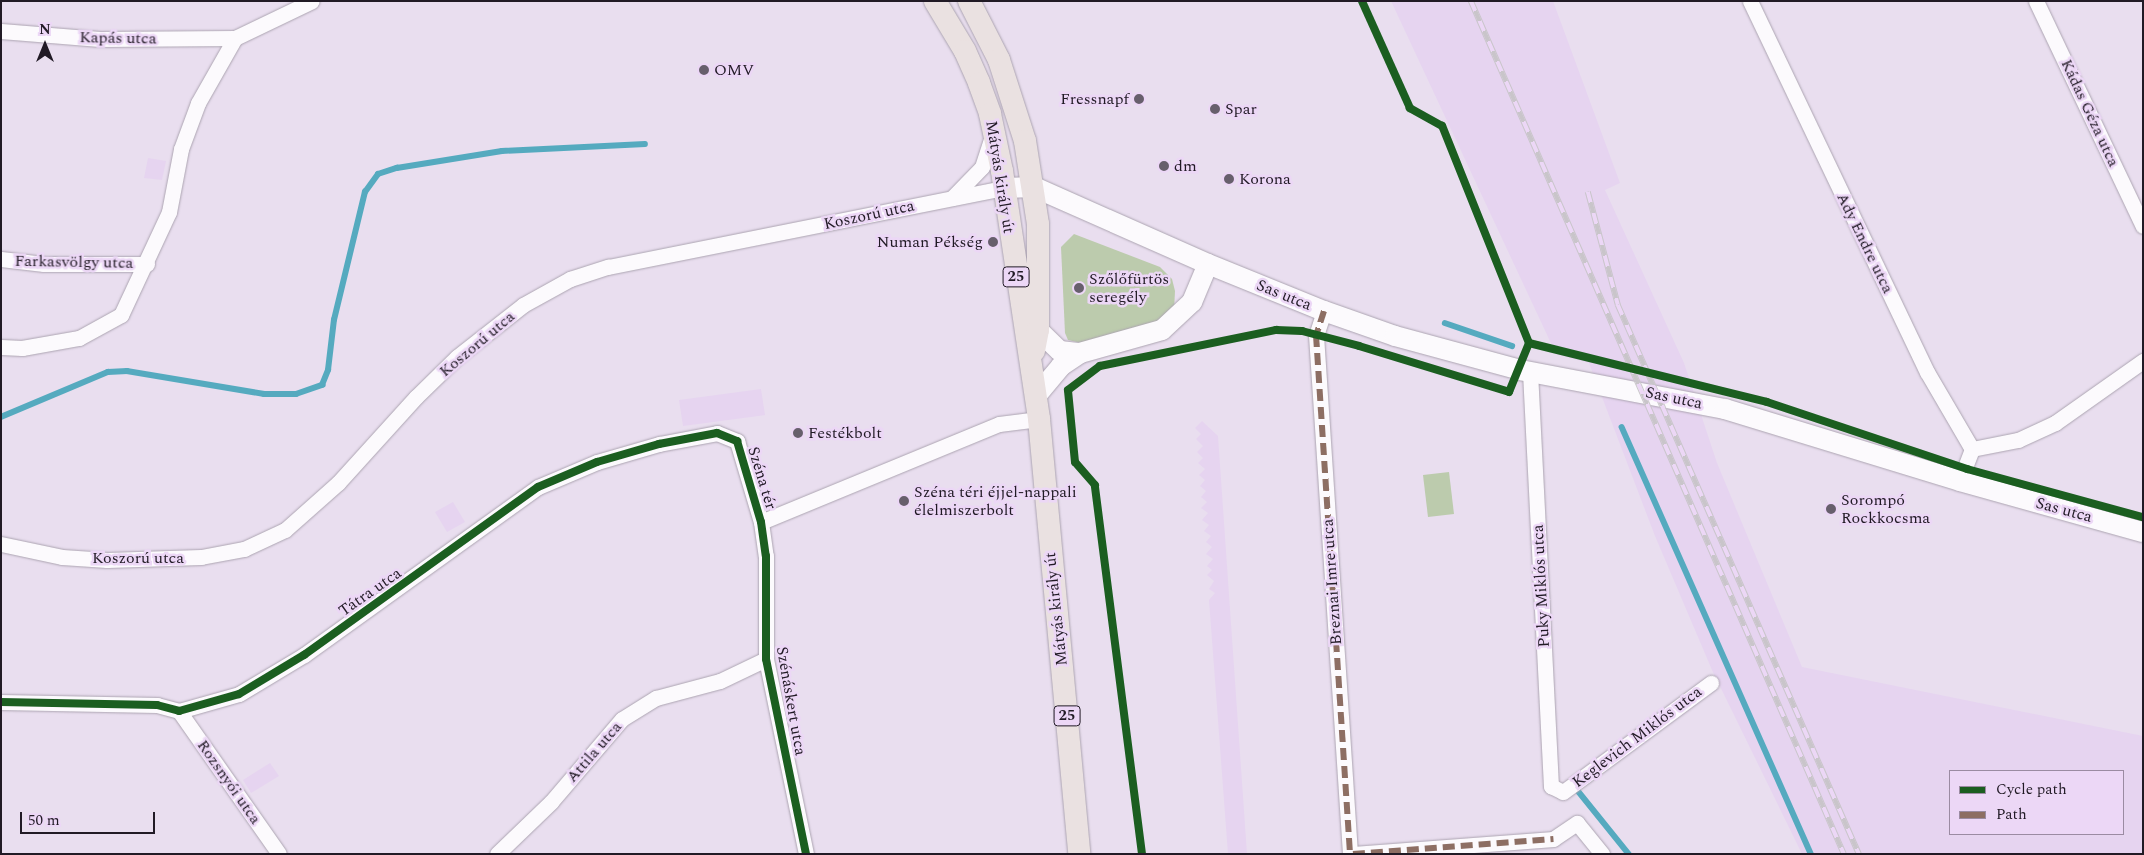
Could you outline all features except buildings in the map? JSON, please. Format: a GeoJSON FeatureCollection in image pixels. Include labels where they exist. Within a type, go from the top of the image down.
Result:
{"type":"FeatureCollection","features":[{"type":"Feature","properties":{"kind":"main road","name":"Mátyás király út"},"geometry":{"type":"LineString","coordinates":[[935,1],[965,51],[993,128],[1005,188],[1022,324],[1032,364],[1036,396],[1080,854]]}},
{"type":"Feature","properties":{"kind":"main road","name":"Mátyás király út"},"geometry":{"type":"LineString","coordinates":[[969,1],[988,35],[1014,99],[1034,188],[1038,238],[1038,330],[1032,364]]}},
{"type":"Feature","properties":{"kind":"main road","name":"Sas utca"},"geometry":{"type":"LineString","coordinates":[[1005,188],[1034,188],[1324,312],[1395,336],[1530,372],[1725,409],[1960,481],[2143,532]]}},
{"type":"Feature","properties":{"kind":"main road"},"geometry":{"type":"LineString","coordinates":[[1036,396],[1061,366],[1080,353],[1162,330],[1192,302],[1208,264]]}},
{"type":"Feature","properties":{"kind":"main road"},"geometry":{"type":"LineString","coordinates":[[1038,330],[1060,351],[1080,353]]}},
{"type":"Feature","properties":{"kind":"street"},"geometry":{"type":"LineString","coordinates":[[235,38],[312,1]]}},
{"type":"Feature","properties":{"kind":"street","name":"Ady Endre utca"},"geometry":{"type":"LineString","coordinates":[[1750,1],[1928,372],[1972,449]]}},
{"type":"Feature","properties":{"kind":"street","name":"Kádas Géza utca"},"geometry":{"type":"LineString","coordinates":[[2036,1],[2143,226]]}},
{"type":"Feature","properties":{"kind":"street","name":"Kapás utca"},"geometry":{"type":"LineString","coordinates":[[1,31],[100,39],[235,38]]}},
{"type":"Feature","properties":{"kind":"street","name":"Farkasvölgy utca"},"geometry":{"type":"LineString","coordinates":[[1,259],[44,264],[147,264],[169,212],[181,149],[198,103],[235,38]]}},
{"type":"Feature","properties":{"kind":"street"},"geometry":{"type":"LineString","coordinates":[[952,198],[982,167],[993,128]]}},
{"type":"Feature","properties":{"kind":"street","name":"Koszorú utca"},"geometry":{"type":"LineString","coordinates":[[1,544],[62,557],[116,560],[192,558],[244,549],[292,524],[338,483],[416,397],[457,357],[523,306],[570,279],[608,268],[1005,188]]}},
{"type":"Feature","properties":{"kind":"street"},"geometry":{"type":"LineString","coordinates":[[1,347],[22,348],[79,338],[121,315],[147,264]]}},
{"type":"Feature","properties":{"kind":"street","name":"Breznai Imre utca"},"geometry":{"type":"LineString","coordinates":[[1324,312],[1316,336],[1352,854]]}},
{"type":"Feature","properties":{"kind":"street"},"geometry":{"type":"LineString","coordinates":[[1960,481],[1972,449],[2018,440],[2055,423],[2143,361]]}},
{"type":"Feature","properties":{"kind":"street","name":"Puky Miklós utca"},"geometry":{"type":"LineString","coordinates":[[1530,372],[1551,786],[1563,792]]}},
{"type":"Feature","properties":{"kind":"street","name":"Széna tér"},"geometry":{"type":"LineString","coordinates":[[737,441],[762,522],[999,424],[1038,419]]}},
{"type":"Feature","properties":{"kind":"street","name":"Tátra utca"},"geometry":{"type":"LineString","coordinates":[[1,702],[157,705],[179,711],[240,694],[304,655],[538,487],[597,462],[659,444],[716,433],[737,441]]}},
{"type":"Feature","properties":{"kind":"street","name":"Szénáskert utca"},"geometry":{"type":"LineString","coordinates":[[762,522],[766,556],[766,659],[806,854]]}},
{"type":"Feature","properties":{"kind":"street","name":"Attila utca"},"geometry":{"type":"LineString","coordinates":[[497,854],[551,802],[622,720],[656,698],[720,681],[766,659]]}},
{"type":"Feature","properties":{"kind":"street","name":"Keglevich Miklós utca"},"geometry":{"type":"LineString","coordinates":[[1563,792],[1711,683]]}},
{"type":"Feature","properties":{"kind":"street","name":"Rozsnyói utca"},"geometry":{"type":"LineString","coordinates":[[179,711],[279,854]]}},
{"type":"Feature","properties":{"kind":"street"},"geometry":{"type":"LineString","coordinates":[[1352,854],[1553,846],[1577,823],[1602,854]]}},
{"type":"Feature","properties":{"kind":"shaded area"},"geometry":{"type":"Polygon","coordinates":[[[1391,1],[1553,1],[1620,183],[1605,190],[1684,363],[1717,463],[1802,667],[2143,736],[2143,854],[1802,854],[1712,670],[1655,536],[1589,363],[1556,354],[1391,1]]]}},
{"type":"Feature","properties":{"kind":"shaded area"},"geometry":{"type":"Polygon","coordinates":[[[148,158],[166,161],[162,180],[144,178],[148,158]]]}},
{"type":"Feature","properties":{"kind":"shaded area"},"geometry":{"type":"Polygon","coordinates":[[[761,389],[765,415],[683,426],[679,400],[761,389]]]}},
{"type":"Feature","properties":{"kind":"shaded area"},"geometry":{"type":"Polygon","coordinates":[[[1202,421],[1218,436],[1247,854],[1228,854],[1209,600],[1215,593],[1209,589],[1214,581],[1207,575],[1212,570],[1207,566],[1213,559],[1206,554],[1212,547],[1206,542],[1211,536],[1204,531],[1209,525],[1202,520],[1208,513],[1201,508],[1207,502],[1201,497],[1206,491],[1200,486],[1205,480],[1199,475],[1205,469],[1198,463],[1203,458],[1197,452],[1203,446],[1196,439],[1201,434],[1195,428],[1202,421]]]}},
{"type":"Feature","properties":{"kind":"shaded area"},"geometry":{"type":"Polygon","coordinates":[[[453,502],[465,522],[447,532],[435,512],[453,502]]]}},
{"type":"Feature","properties":{"kind":"shaded area"},"geometry":{"type":"Polygon","coordinates":[[[270,763],[279,776],[251,793],[243,780],[270,763]]]}},
{"type":"Feature","properties":{"kind":"green space"},"geometry":{"type":"Polygon","coordinates":[[[1074,234],[1160,267],[1172,279],[1175,291],[1174,311],[1163,323],[1081,343],[1068,340],[1065,333],[1061,247],[1074,234]]]}},
{"type":"Feature","properties":{"kind":"green space"},"geometry":{"type":"Polygon","coordinates":[[[1449,472],[1454,514],[1428,517],[1423,475],[1449,472]]]}},
{"type":"Feature","properties":{"kind":"waterway"},"geometry":{"type":"LineString","coordinates":[[1,417],[108,372],[127,371],[264,394],[296,394],[322,385],[328,370],[334,320],[365,192],[378,174],[397,168],[502,151],[645,144]]}},
{"type":"Feature","properties":{"kind":"waterway"},"geometry":{"type":"LineString","coordinates":[[1445,323],[1512,346]]}},
{"type":"Feature","properties":{"kind":"waterway"},"geometry":{"type":"LineString","coordinates":[[1622,427],[1811,854]]}},
{"type":"Feature","properties":{"kind":"waterway"},"geometry":{"type":"LineString","coordinates":[[1579,792],[1629,854]]}},
{"type":"Feature","properties":{"kind":"railway"},"geometry":{"type":"LineString","coordinates":[[1471,1],[1844,854]]}},
{"type":"Feature","properties":{"kind":"railway"},"geometry":{"type":"LineString","coordinates":[[1588,192],[1618,305],[1859,854]]}},
{"type":"Feature","properties":{"kind":"marked path"},"geometry":{"type":"LineString","coordinates":[[1324,311],[1316,335],[1350,854]]}},
{"type":"Feature","properties":{"kind":"marked path"},"geometry":{"type":"LineString","coordinates":[[1353,854],[1553,839]]}},
{"type":"Feature","properties":{"kind":"cycle path"},"geometry":{"type":"LineString","coordinates":[[1142,854],[1095,485],[1075,462],[1068,390],[1100,366],[1276,330],[1302,331],[1359,346],[1509,392],[1529,343],[1442,126],[1410,108],[1362,1]]}},
{"type":"Feature","properties":{"kind":"cycle path"},"geometry":{"type":"LineString","coordinates":[[1529,343],[1767,402],[1967,469],[2143,517]]}},
{"type":"Feature","properties":{"kind":"cycle path"},"geometry":{"type":"LineString","coordinates":[[1,702],[157,705],[179,711],[239,694],[304,655],[538,487],[597,462],[659,444],[717,433],[737,441],[761,522],[766,556],[766,659],[806,854]]}},
{"type":"Feature","properties":{"kind":"place","name":"OMV"},"geometry":{"type":"Point","coordinates":[704,70]}},
{"type":"Feature","properties":{"kind":"place","name":"Fressnapf"},"geometry":{"type":"Point","coordinates":[1139,99]}},
{"type":"Feature","properties":{"kind":"place","name":"Spar"},"geometry":{"type":"Point","coordinates":[1215,109]}},
{"type":"Feature","properties":{"kind":"place","name":"dm"},"geometry":{"type":"Point","coordinates":[1164,166]}},
{"type":"Feature","properties":{"kind":"place","name":"Korona"},"geometry":{"type":"Point","coordinates":[1229,179]}},
{"type":"Feature","properties":{"kind":"place","name":"Numan Pékség"},"geometry":{"type":"Point","coordinates":[993,242]}},
{"type":"Feature","properties":{"kind":"place","name":"Szőlőfürtös seregély"},"geometry":{"type":"Point","coordinates":[1079,288]}},
{"type":"Feature","properties":{"kind":"place","name":"Festékbolt"},"geometry":{"type":"Point","coordinates":[798,433]}},
{"type":"Feature","properties":{"kind":"place","name":"Széna téri éjjel-nappali élelmiszerbolt"},"geometry":{"type":"Point","coordinates":[904,501]}},
{"type":"Feature","properties":{"kind":"place","name":"Sorompó Rockkocsma"},"geometry":{"type":"Point","coordinates":[1831,509]}}]}
